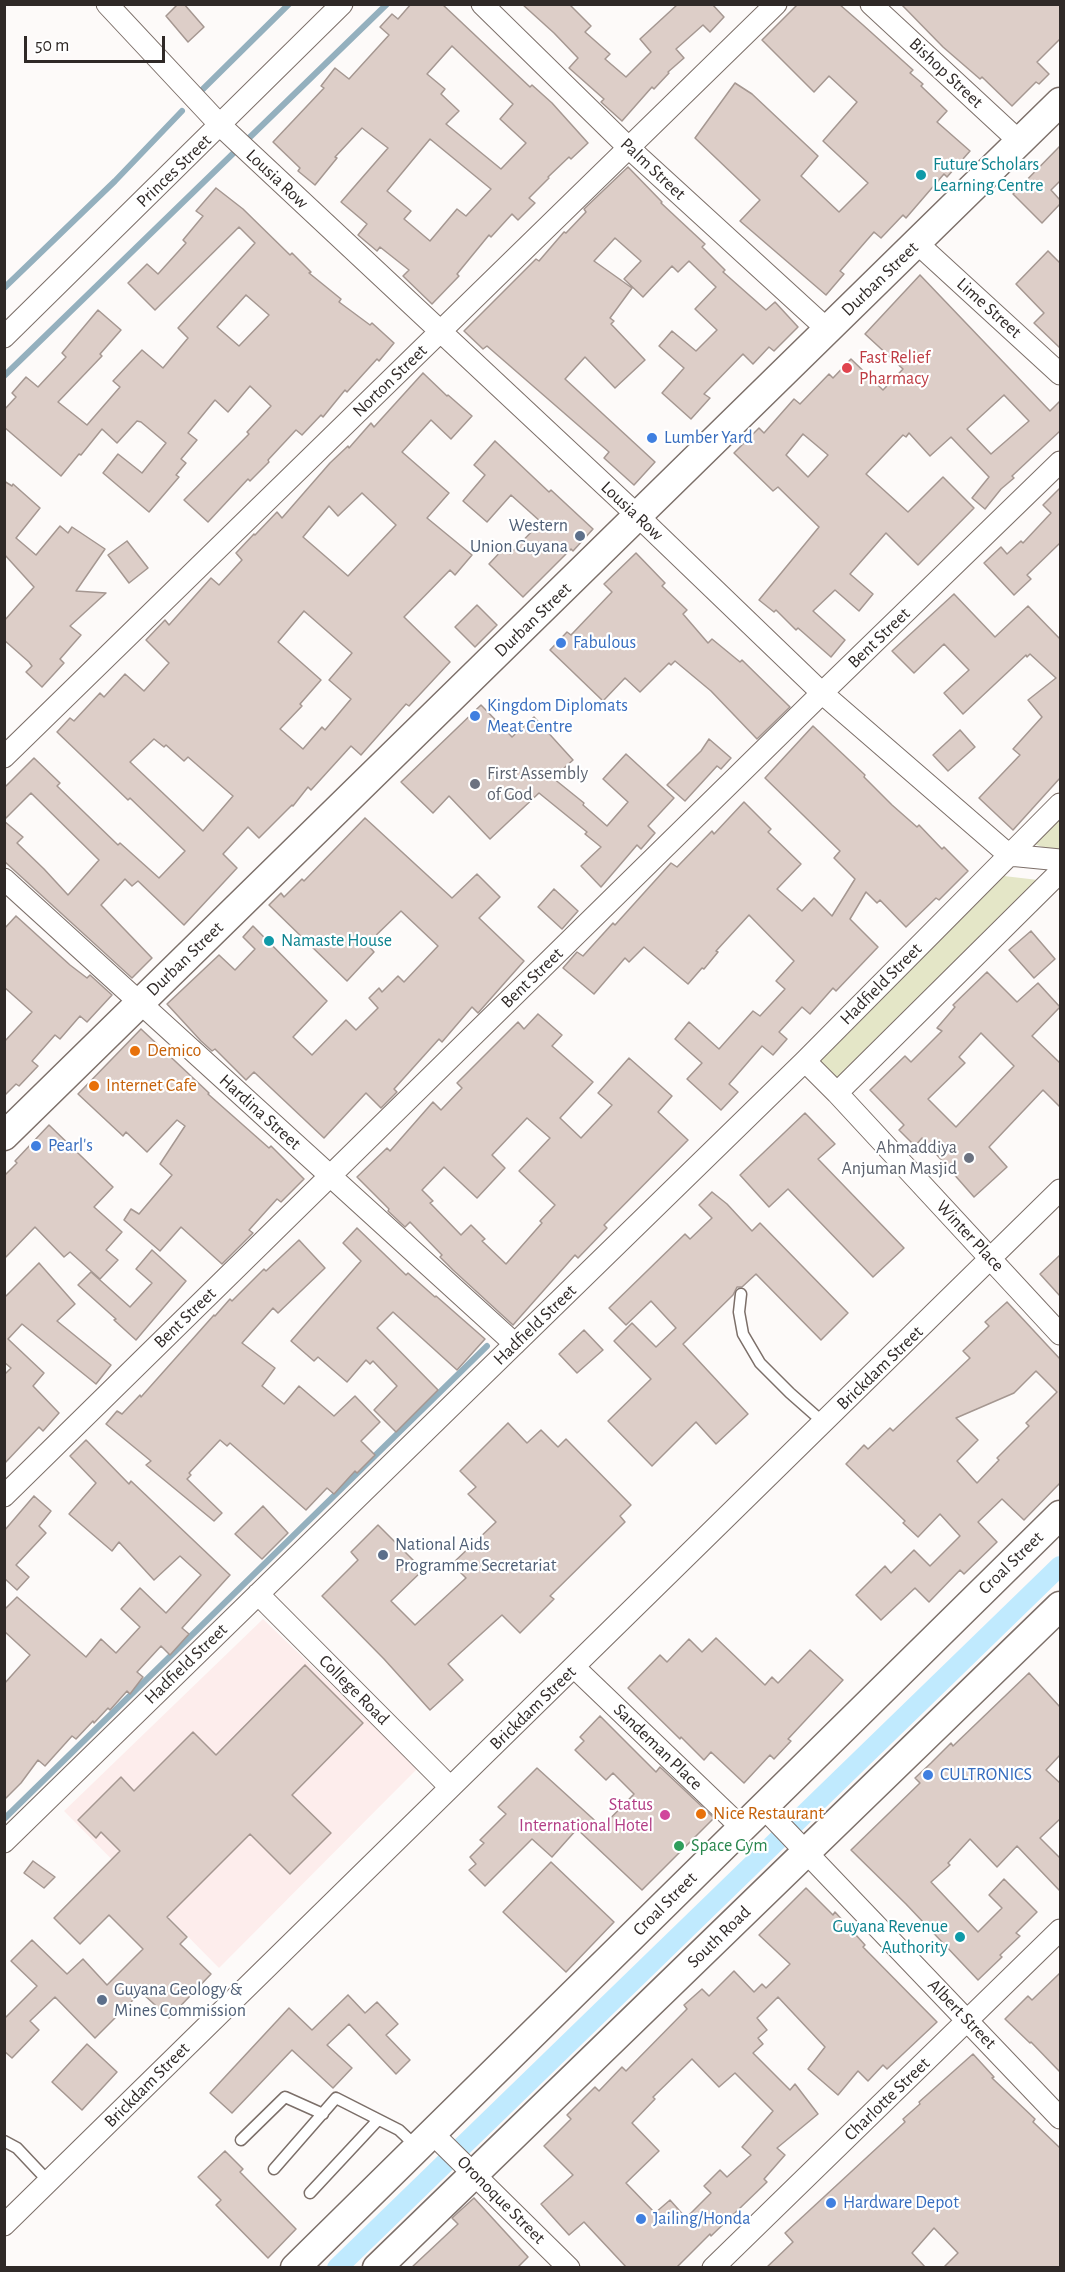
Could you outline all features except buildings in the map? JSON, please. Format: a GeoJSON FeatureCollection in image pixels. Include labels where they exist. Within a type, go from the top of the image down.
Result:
{"type":"FeatureCollection","features":[{"type":"Feature","properties":{"kind":"street","name":"Lousia Row"},"geometry":{"type":"LineString","coordinates":[[107,4],[226,131],[639,517],[822,693],[1009,855]]}},
{"type":"Feature","properties":{"kind":"street","name":"Princes Street"},"geometry":{"type":"LineString","coordinates":[[4,337],[226,131],[342,4]]}},
{"type":"Feature","properties":{"kind":"street","name":"Palm Street"},"geometry":{"type":"LineString","coordinates":[[482,4],[629,148],[828,330]]}},
{"type":"Feature","properties":{"kind":"street","name":"Norton Street"},"geometry":{"type":"LineString","coordinates":[[4,757],[776,4]]}},
{"type":"Feature","properties":{"kind":"street","name":"Bishop Street"},"geometry":{"type":"LineString","coordinates":[[871,4],[1020,142]]}},
{"type":"Feature","properties":{"kind":"street","name":"Durban Street"},"geometry":{"type":"LineString","coordinates":[[4,1136],[639,517],[1060,102]]}},
{"type":"Feature","properties":{"kind":"street","name":"Lime Street"},"geometry":{"type":"LineString","coordinates":[[917,243],[1060,374]]}},
{"type":"Feature","properties":{"kind":"street","name":"Bent Street"},"geometry":{"type":"LineString","coordinates":[[4,1496],[1060,462]]}},
{"type":"Feature","properties":{"kind":"street","name":"Hadfield Street"},"geometry":{"type":"LineString","coordinates":[[4,1842],[805,1061],[1060,804]]}},
{"type":"Feature","properties":{"kind":"street"},"geometry":{"type":"LineString","coordinates":[[1009,855],[1060,860]]}},
{"type":"Feature","properties":{"kind":"street"},"geometry":{"type":"LineString","coordinates":[[837,1093],[1060,872]]}},
{"type":"Feature","properties":{"kind":"street","name":"Hardina Street"},"geometry":{"type":"LineString","coordinates":[[4,879],[515,1344]]}},
{"type":"Feature","properties":{"kind":"street","name":"Winter Place"},"geometry":{"type":"LineString","coordinates":[[805,1061],[1060,1334]]}},
{"type":"Feature","properties":{"kind":"street","name":"Brickdam Street"},"geometry":{"type":"LineString","coordinates":[[4,2224],[1060,1190]]}},
{"type":"Feature","properties":{"kind":"street","name":"Croal Street"},"geometry":{"type":"LineString","coordinates":[[295,2268],[431,2141],[742,1828],[771,1815],[1060,1515]]}},
{"type":"Feature","properties":{"kind":"street","name":"College Road"},"geometry":{"type":"LineString","coordinates":[[258,1594],[450,1787]]}},
{"type":"Feature","properties":{"kind":"street","name":"South Road"},"geometry":{"type":"LineString","coordinates":[[377,2268],[470,2169],[1060,1606]]}},
{"type":"Feature","properties":{"kind":"street","name":"Sandeman Place"},"geometry":{"type":"LineString","coordinates":[[574,1667],[742,1828]]}},
{"type":"Feature","properties":{"kind":"street","name":"Albert Street"},"geometry":{"type":"LineString","coordinates":[[771,1815],[1060,2118]]}},
{"type":"Feature","properties":{"kind":"street","name":"Charlotte Street"},"geometry":{"type":"LineString","coordinates":[[713,2268],[1060,1930]]}},
{"type":"Feature","properties":{"kind":"street","name":"Oronoque Street"},"geometry":{"type":"LineString","coordinates":[[431,2141],[470,2169],[569,2268]]}},
{"type":"Feature","properties":{"kind":"lane"},"geometry":{"type":"LineString","coordinates":[[741,1294],[739,1312],[743,1334],[760,1363],[824,1423]]}},
{"type":"Feature","properties":{"kind":"lane"},"geometry":{"type":"LineString","coordinates":[[241,2140],[285,2097],[323,2114]]}},
{"type":"Feature","properties":{"kind":"lane"},"geometry":{"type":"LineString","coordinates":[[274,2169],[336,2098],[399,2130],[431,2141]]}},
{"type":"Feature","properties":{"kind":"lane"},"geometry":{"type":"LineString","coordinates":[[310,2193],[378,2120]]}},
{"type":"Feature","properties":{"kind":"lane"},"geometry":{"type":"LineString","coordinates":[[4,2141],[17,2148],[49,2182]]}},
{"type":"Feature","properties":{"kind":"shaded area"},"geometry":{"type":"Polygon","coordinates":[[[263,1619],[418,1768],[219,1968],[64,1811],[263,1619]]]}},
{"type":"Feature","properties":{"kind":"green space"},"geometry":{"type":"Polygon","coordinates":[[[1060,818],[1060,853],[1034,844],[1060,818]]]}},
{"type":"Feature","properties":{"kind":"green space"},"geometry":{"type":"Polygon","coordinates":[[[1004,876],[1038,880],[839,1080],[818,1061],[1004,876]]]}},
{"type":"Feature","properties":{"kind":"waterway"},"geometry":{"type":"LineString","coordinates":[[203,89],[289,4]]}},
{"type":"Feature","properties":{"kind":"waterway"},"geometry":{"type":"LineString","coordinates":[[4,376],[387,4]]}},
{"type":"Feature","properties":{"kind":"waterway"},"geometry":{"type":"LineString","coordinates":[[4,288],[115,181],[182,111]]}},
{"type":"Feature","properties":{"kind":"waterway"},"geometry":{"type":"LineString","coordinates":[[4,1819],[487,1346]]}},
{"type":"Feature","properties":{"kind":"waterway"},"geometry":{"type":"LineString","coordinates":[[337,2268],[1060,1566]]}},
{"type":"Feature","properties":{"kind":"place","name":"Future Scholars Learning Centre"},"geometry":{"type":"Point","coordinates":[921,175]}},
{"type":"Feature","properties":{"kind":"place","name":"Fast Relief Pharmacy"},"geometry":{"type":"Point","coordinates":[847,368]}},
{"type":"Feature","properties":{"kind":"place","name":"Lumber Yard"},"geometry":{"type":"Point","coordinates":[652,438]}},
{"type":"Feature","properties":{"kind":"place","name":"Western Union Guyana"},"geometry":{"type":"Point","coordinates":[580,536]}},
{"type":"Feature","properties":{"kind":"place","name":"Fabulous"},"geometry":{"type":"Point","coordinates":[561,643]}},
{"type":"Feature","properties":{"kind":"place","name":"Kingdom Diplomats Meat Centre"},"geometry":{"type":"Point","coordinates":[475,716]}},
{"type":"Feature","properties":{"kind":"place","name":"First Assembly of God"},"geometry":{"type":"Point","coordinates":[475,784]}},
{"type":"Feature","properties":{"kind":"place","name":"Namaste House"},"geometry":{"type":"Point","coordinates":[269,941]}},
{"type":"Feature","properties":{"kind":"place","name":"Demico"},"geometry":{"type":"Point","coordinates":[135,1051]}},
{"type":"Feature","properties":{"kind":"place","name":"Internet Cafe"},"geometry":{"type":"Point","coordinates":[94,1086]}},
{"type":"Feature","properties":{"kind":"place","name":"Pearl's"},"geometry":{"type":"Point","coordinates":[36,1146]}},
{"type":"Feature","properties":{"kind":"place","name":"Ahmaddiya Anjuman Masjid"},"geometry":{"type":"Point","coordinates":[969,1158]}},
{"type":"Feature","properties":{"kind":"place","name":"National Aids Programme Secretariat"},"geometry":{"type":"Point","coordinates":[383,1555]}},
{"type":"Feature","properties":{"kind":"place","name":"CULTRONICS"},"geometry":{"type":"Point","coordinates":[928,1775]}},
{"type":"Feature","properties":{"kind":"place","name":"Nice Restaurant"},"geometry":{"type":"Point","coordinates":[701,1814]}},
{"type":"Feature","properties":{"kind":"place","name":"Status International Hotel"},"geometry":{"type":"Point","coordinates":[665,1815]}},
{"type":"Feature","properties":{"kind":"place","name":"Space Gym"},"geometry":{"type":"Point","coordinates":[679,1846]}},
{"type":"Feature","properties":{"kind":"place","name":"Guyana Revenue Authority"},"geometry":{"type":"Point","coordinates":[960,1937]}},
{"type":"Feature","properties":{"kind":"place","name":"Guyana Geology & Mines Commission"},"geometry":{"type":"Point","coordinates":[102,2000]}},
{"type":"Feature","properties":{"kind":"place","name":"Hardware Depot"},"geometry":{"type":"Point","coordinates":[831,2203]}},
{"type":"Feature","properties":{"kind":"place","name":"Jailing/Honda"},"geometry":{"type":"Point","coordinates":[641,2219]}}]}
